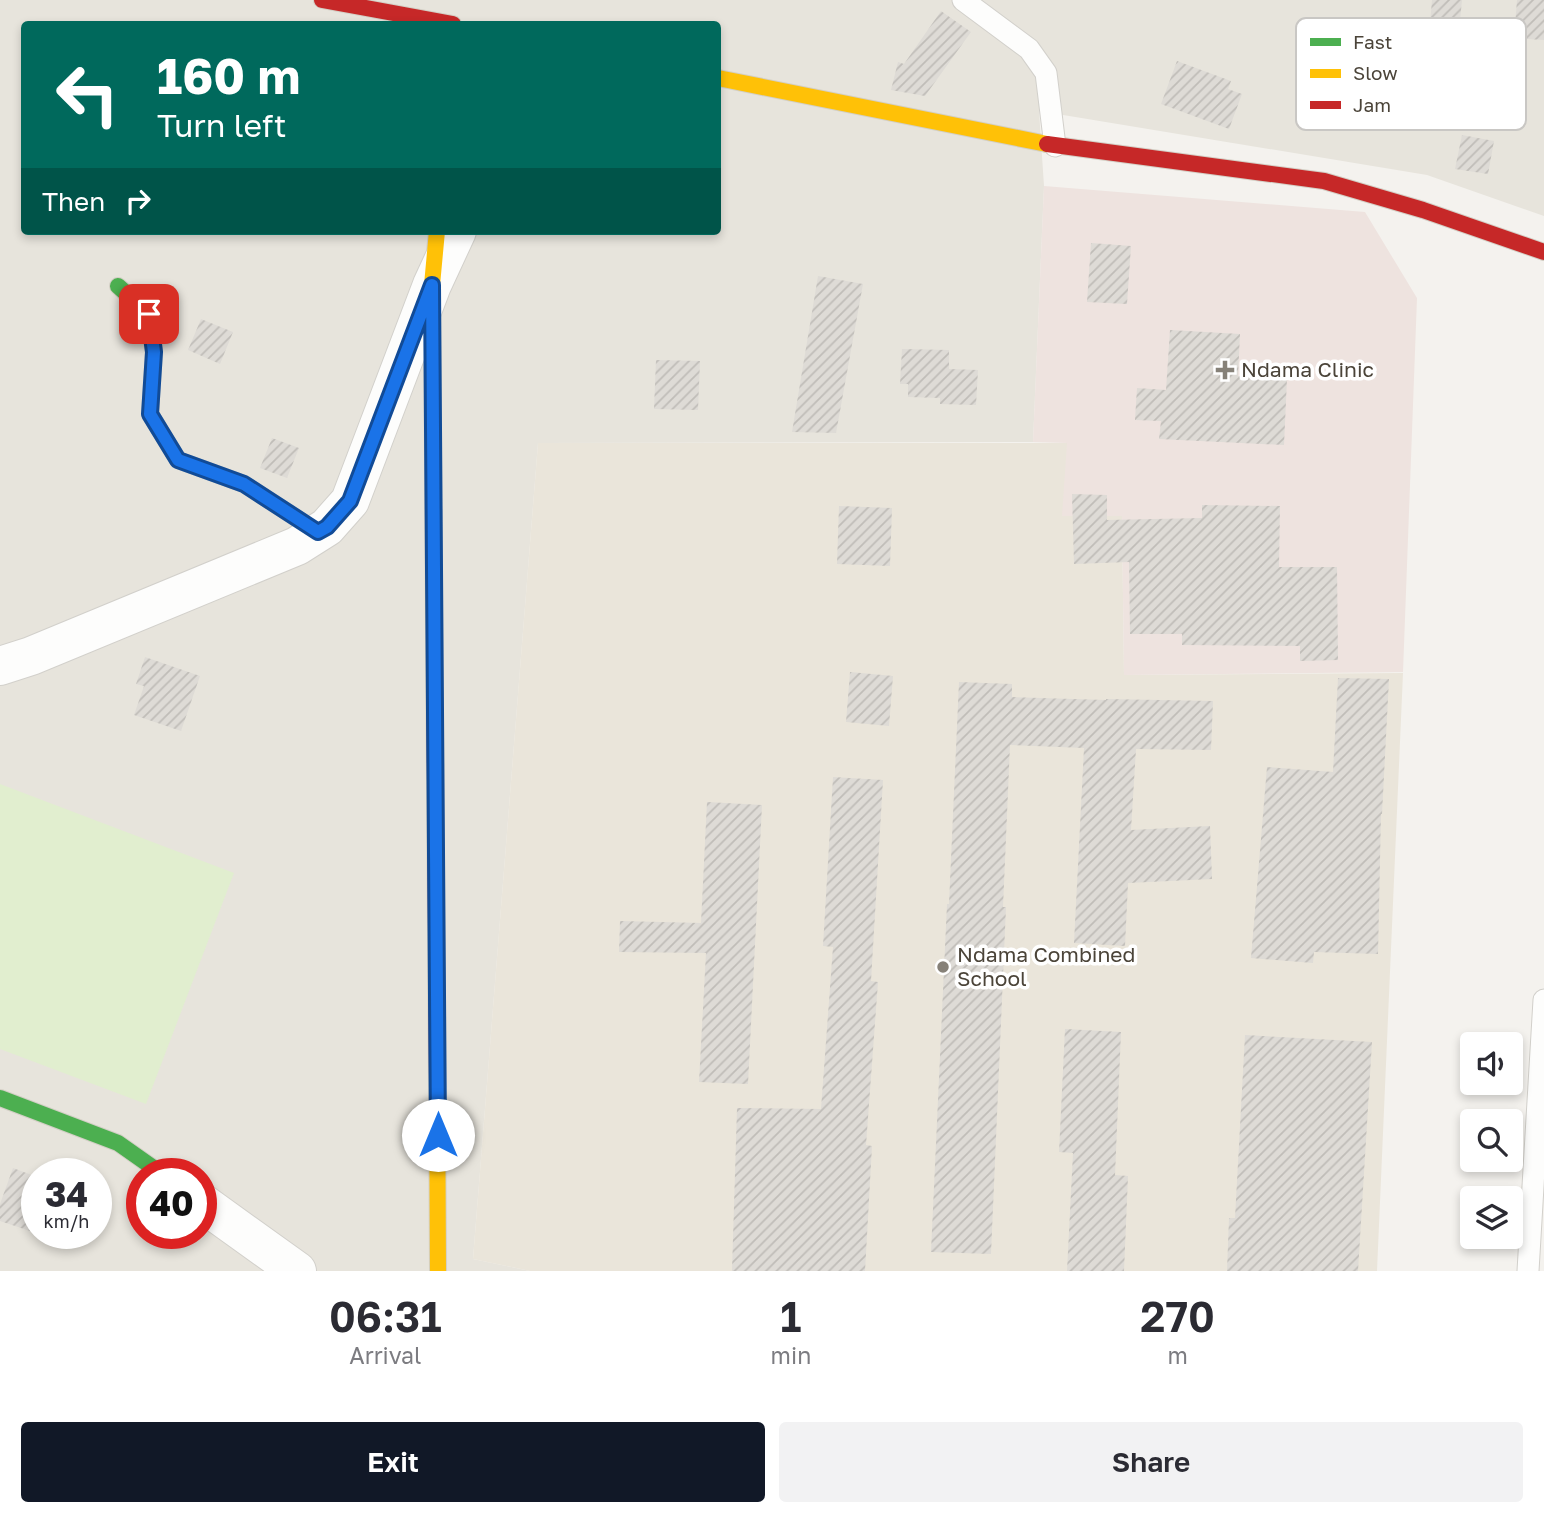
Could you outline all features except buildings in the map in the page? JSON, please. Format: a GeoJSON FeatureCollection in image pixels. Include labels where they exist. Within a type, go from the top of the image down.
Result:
{"type":"FeatureCollection","features":[{"type":"Feature","properties":{"kind":"street"},"geometry":{"type":"LineString","coordinates":[[322,0],[438,21]]}},
{"type":"Feature","properties":{"kind":"street"},"geometry":{"type":"LineString","coordinates":[[456,21],[459,0]]}},
{"type":"Feature","properties":{"kind":"street"},"geometry":{"type":"LineString","coordinates":[[721,79],[1055,146],[1324,181],[1423,210],[1544,252]]}},
{"type":"Feature","properties":{"kind":"street"},"geometry":{"type":"LineString","coordinates":[[437,235],[432,285],[438,1271]]}},
{"type":"Feature","properties":{"kind":"street"},"geometry":{"type":"LineString","coordinates":[[0,666],[31,656],[297,545],[327,527],[350,501],[432,285],[455,235]]}},
{"type":"Feature","properties":{"kind":"street"},"geometry":{"type":"LineString","coordinates":[[118,286],[149,314],[154,352],[150,414],[178,460],[244,484],[318,532]]}},
{"type":"Feature","properties":{"kind":"street"},"geometry":{"type":"LineString","coordinates":[[0,1098],[118,1143],[139,1158]]}},
{"type":"Feature","properties":{"kind":"street"},"geometry":{"type":"LineString","coordinates":[[217,1214],[297,1271]]}},
{"type":"Feature","properties":{"kind":"lane"},"geometry":{"type":"LineString","coordinates":[[963,0],[1029,49],[1046,73],[1055,146]]}},
{"type":"Feature","properties":{"kind":"lane"},"geometry":{"type":"LineString","coordinates":[[1528,1271],[1544,1000]]}},
{"type":"Feature","properties":{"kind":"shaded area"},"geometry":{"type":"Polygon","coordinates":[[[0,0],[1544,0],[1544,216],[1427,175],[1039,111],[1044,186],[1033,442],[538,443],[473,1259],[530,1271],[0,1271],[0,0]]]}},
{"type":"Feature","properties":{"kind":"shaded area","name":"Ndama Clinic"},"geometry":{"type":"Polygon","coordinates":[[[1044,186],[1365,212],[1417,298],[1403,672],[1124,675],[1122,516],[1062,516],[1067,443],[1033,442],[1044,186]]]}},
{"type":"Feature","properties":{"kind":"shaded area","name":"Ndama Combined School"},"geometry":{"type":"Polygon","coordinates":[[[538,443],[1067,443],[1122,516],[1124,675],[1403,673],[1377,1271],[530,1271],[473,1259],[538,443]]]}},
{"type":"Feature","properties":{"kind":"green space"},"geometry":{"type":"Polygon","coordinates":[[[0,784],[234,873],[146,1104],[0,1049],[0,784]]]}},
{"type":"Feature","properties":{"kind":"traffic: fast"},"geometry":{"type":"LineString","coordinates":[[118,286],[149,314],[154,352],[150,414],[178,460],[244,484],[318,532]]}},
{"type":"Feature","properties":{"kind":"traffic: fast"},"geometry":{"type":"LineString","coordinates":[[0,1098],[118,1143],[139,1158]]}},
{"type":"Feature","properties":{"kind":"traffic: slow"},"geometry":{"type":"LineString","coordinates":[[721,79],[1047,144]]}},
{"type":"Feature","properties":{"kind":"traffic: slow"},"geometry":{"type":"LineString","coordinates":[[434,630],[432,285],[437,235]]}},
{"type":"Feature","properties":{"kind":"traffic: slow"},"geometry":{"type":"LineString","coordinates":[[437,1082],[438,1271]]}},
{"type":"Feature","properties":{"kind":"traffic: jam"},"geometry":{"type":"LineString","coordinates":[[322,0],[437,21]]}},
{"type":"Feature","properties":{"kind":"traffic: jam"},"geometry":{"type":"LineString","coordinates":[[1047,144],[1324,181],[1423,210],[1544,252]]}},
{"type":"Feature","properties":{"kind":"traffic: jam"},"geometry":{"type":"LineString","coordinates":[[434,630],[437,1082]]}},
{"type":"Feature","properties":{"kind":"place","name":"Ndama Clinic"},"geometry":{"type":"Point","coordinates":[1225,370]}},
{"type":"Feature","properties":{"kind":"place","name":"Ndama Combined School"},"geometry":{"type":"Point","coordinates":[943,967]}},
{"type":"Feature","properties":{"kind":"route"},"geometry":{"type":"LineString","coordinates":[[149,314],[154,352],[150,414],[178,460],[244,484],[318,532],[327,527],[350,501],[432,285],[438,1135]]}}]}
